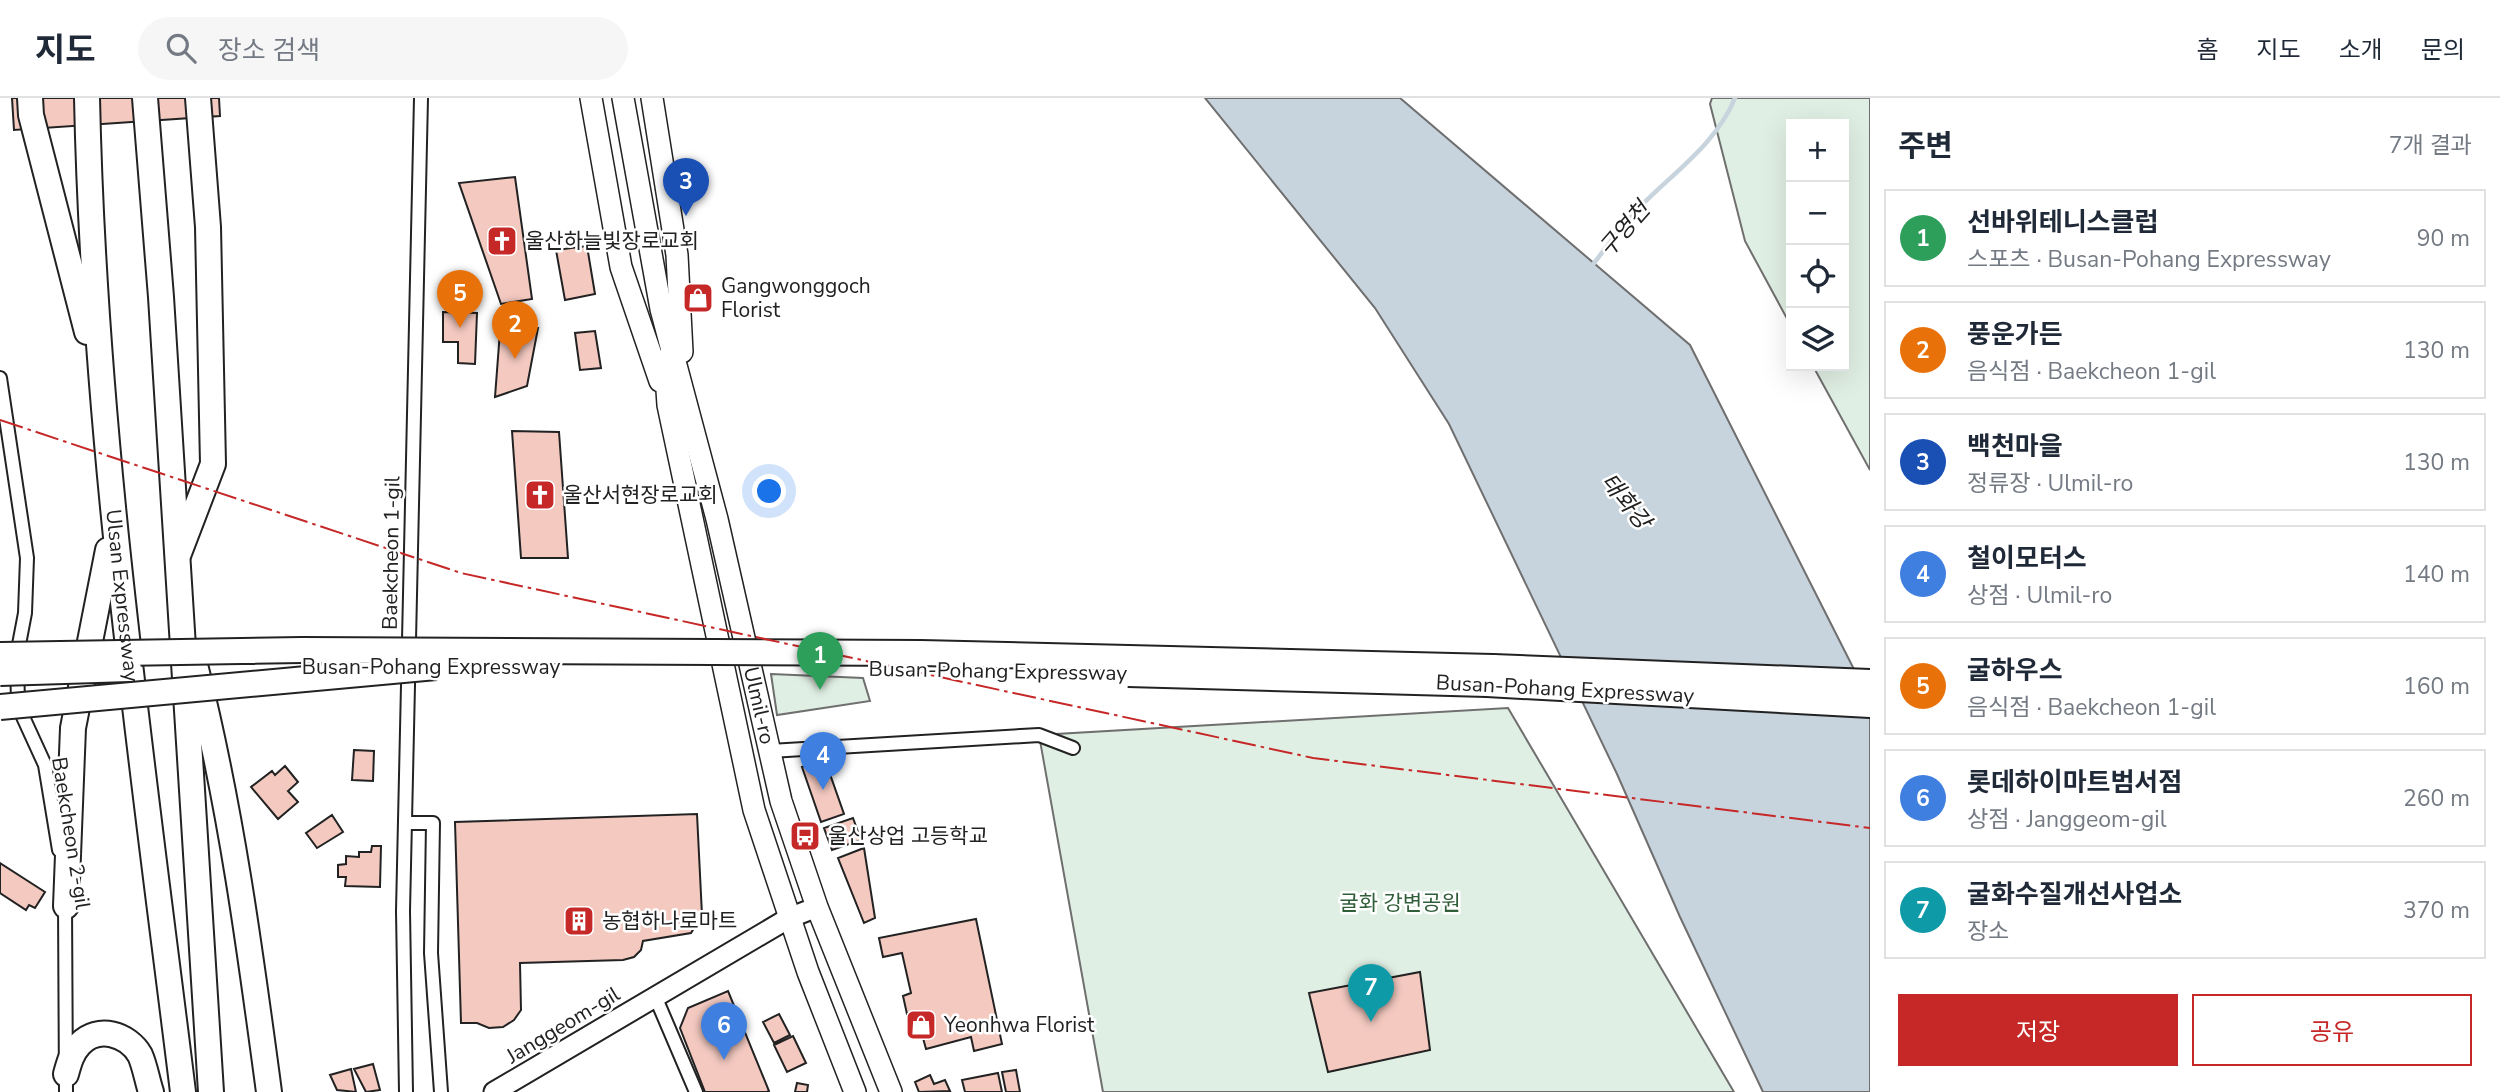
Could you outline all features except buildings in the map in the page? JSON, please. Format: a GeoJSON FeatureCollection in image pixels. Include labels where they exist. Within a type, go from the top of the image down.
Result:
{"type":"FeatureCollection","features":[{"type":"Feature","properties":{"kind":"highway"},"geometry":{"type":"LineString","coordinates":[[30,98],[31,115],[100,382]]}},
{"type":"Feature","properties":{"kind":"highway","name":"Ulsan Expressway"},"geometry":{"type":"LineString","coordinates":[[87,98],[100,382],[113,528],[183,1092]]}},
{"type":"Feature","properties":{"kind":"highway"},"geometry":{"type":"LineString","coordinates":[[145,98],[161,297],[211,1092]]}},
{"type":"Feature","properties":{"kind":"highway"},"geometry":{"type":"LineString","coordinates":[[177,560],[213,464],[208,227],[198,98]]}},
{"type":"Feature","properties":{"kind":"highway"},"geometry":{"type":"LineString","coordinates":[[66,906],[73,728],[113,528]]}},
{"type":"Feature","properties":{"kind":"highway"},"geometry":{"type":"LineString","coordinates":[[179,601],[214,742],[247,933],[269,1092]]}},
{"type":"Feature","properties":{"kind":"highway"},"geometry":{"type":"LineString","coordinates":[[0,642],[65,652]]}},
{"type":"Feature","properties":{"kind":"highway","name":"Busan-Pohang Expressway"},"geometry":{"type":"LineString","coordinates":[[0,655],[65,652],[921,653],[1326,661],[1870,682]]}},
{"type":"Feature","properties":{"kind":"highway"},"geometry":{"type":"LineString","coordinates":[[0,707],[436,667]]}},
{"type":"Feature","properties":{"kind":"highway","name":"Busan-Pohang Expressway"},"geometry":{"type":"LineString","coordinates":[[0,673],[112,669],[436,667],[981,669],[1500,685],[1870,705]]}},
{"type":"Feature","properties":{"kind":"highway"},"geometry":{"type":"LineString","coordinates":[[66,1083],[80,1044],[92,1035],[104,1033],[131,1043],[141,1056],[151,1092]]}},
{"type":"Feature","properties":{"kind":"main road"},"geometry":{"type":"LineString","coordinates":[[591,98],[621,267],[676,402]]}},
{"type":"Feature","properties":{"kind":"main road","name":"Ulmil-ro"},"geometry":{"type":"LineString","coordinates":[[623,98],[676,402],[744,765],[789,918],[855,1092]]}},
{"type":"Feature","properties":{"kind":"main road"},"geometry":{"type":"LineString","coordinates":[[652,98],[677,255],[676,402]]}},
{"type":"Feature","properties":{"kind":"main road","name":"Ulmil-ro"},"geometry":{"type":"LineString","coordinates":[[676,402],[717,519],[781,801],[817,906],[891,1092]]}},
{"type":"Feature","properties":{"kind":"main road","name":"Janggeom-gil"},"geometry":{"type":"LineString","coordinates":[[494,1092],[789,918],[817,906]]}},
{"type":"Feature","properties":{"kind":"street","name":"Baekcheon 1-gil"},"geometry":{"type":"LineString","coordinates":[[406,1092],[403,911],[421,98]]}},
{"type":"Feature","properties":{"kind":"street","name":"Baekcheon 2-gil"},"geometry":{"type":"LineString","coordinates":[[0,378],[27,558],[26,613],[16,655],[18,706],[45,765],[66,906],[66,1083]]}},
{"type":"Feature","properties":{"kind":"street"},"geometry":{"type":"LineString","coordinates":[[770,751],[1039,735],[1073,748]]}},
{"type":"Feature","properties":{"kind":"street"},"geometry":{"type":"LineString","coordinates":[[405,823],[433,823],[431,953],[441,1092]]}},
{"type":"Feature","properties":{"kind":"street"},"geometry":{"type":"LineString","coordinates":[[655,996],[696,1092]]}},
{"type":"Feature","properties":{"kind":"green space"},"geometry":{"type":"Polygon","coordinates":[[[1712,98],[1870,98],[1870,470],[1816,371],[1849,371],[1849,119],[1786,119],[1786,317],[1745,241],[1710,104],[1712,98]]]}},
{"type":"Feature","properties":{"kind":"green space"},"geometry":{"type":"Polygon","coordinates":[[[771,674],[863,678],[870,701],[777,715],[771,674]]]}},
{"type":"Feature","properties":{"kind":"green space","name":"굴화 강변공원"},"geometry":{"type":"Polygon","coordinates":[[[1508,708],[1734,1092],[1103,1092],[1039,735],[1508,708]]]}},
{"type":"Feature","properties":{"kind":"water","name":"태화강"},"geometry":{"type":"Polygon","coordinates":[[[1205,98],[1400,98],[1690,345],[1870,701],[1870,1092],[1763,1092],[1680,917],[1617,774],[1449,424],[1375,308],[1205,98]]]}},
{"type":"Feature","properties":{"kind":"waterway","name":"구영천"},"geometry":{"type":"LineString","coordinates":[[1591,267],[1636,211],[1704,145],[1727,115],[1735,98]]}},
{"type":"Feature","properties":{"kind":"power"},"geometry":{"type":"LineString","coordinates":[[0,420],[461,573],[1313,758],[1870,828]]}},
{"type":"Feature","properties":{"kind":"place","name":"백천마을"},"geometry":{"type":"Point","coordinates":[686,216]}},
{"type":"Feature","properties":{"kind":"place","name":"울산하늘빛장로교회"},"geometry":{"type":"Point","coordinates":[502,241]}},
{"type":"Feature","properties":{"kind":"place","name":"Gangwonggoch Florist"},"geometry":{"type":"Point","coordinates":[698,298]}},
{"type":"Feature","properties":{"kind":"place","name":"굴하우스"},"geometry":{"type":"Point","coordinates":[460,328]}},
{"type":"Feature","properties":{"kind":"place","name":"풍운가든"},"geometry":{"type":"Point","coordinates":[515,359]}},
{"type":"Feature","properties":{"kind":"place","name":"울산서현장로교회"},"geometry":{"type":"Point","coordinates":[540,495]}},
{"type":"Feature","properties":{"kind":"place","name":"선바위테니스클럽"},"geometry":{"type":"Point","coordinates":[820,690]}},
{"type":"Feature","properties":{"kind":"place","name":"철이모터스"},"geometry":{"type":"Point","coordinates":[823,790]}},
{"type":"Feature","properties":{"kind":"place","name":"울산상업 고등학교"},"geometry":{"type":"Point","coordinates":[805,836]}},
{"type":"Feature","properties":{"kind":"place","name":"농협하나로마트"},"geometry":{"type":"Point","coordinates":[579,921]}},
{"type":"Feature","properties":{"kind":"place","name":"굴화수질개선사업소"},"geometry":{"type":"Point","coordinates":[1371,1022]}},
{"type":"Feature","properties":{"kind":"place","name":"Yeonhwa Florist"},"geometry":{"type":"Point","coordinates":[921,1025]}},
{"type":"Feature","properties":{"kind":"place","name":"롯데하이마트범서점"},"geometry":{"type":"Point","coordinates":[724,1060]}}]}
